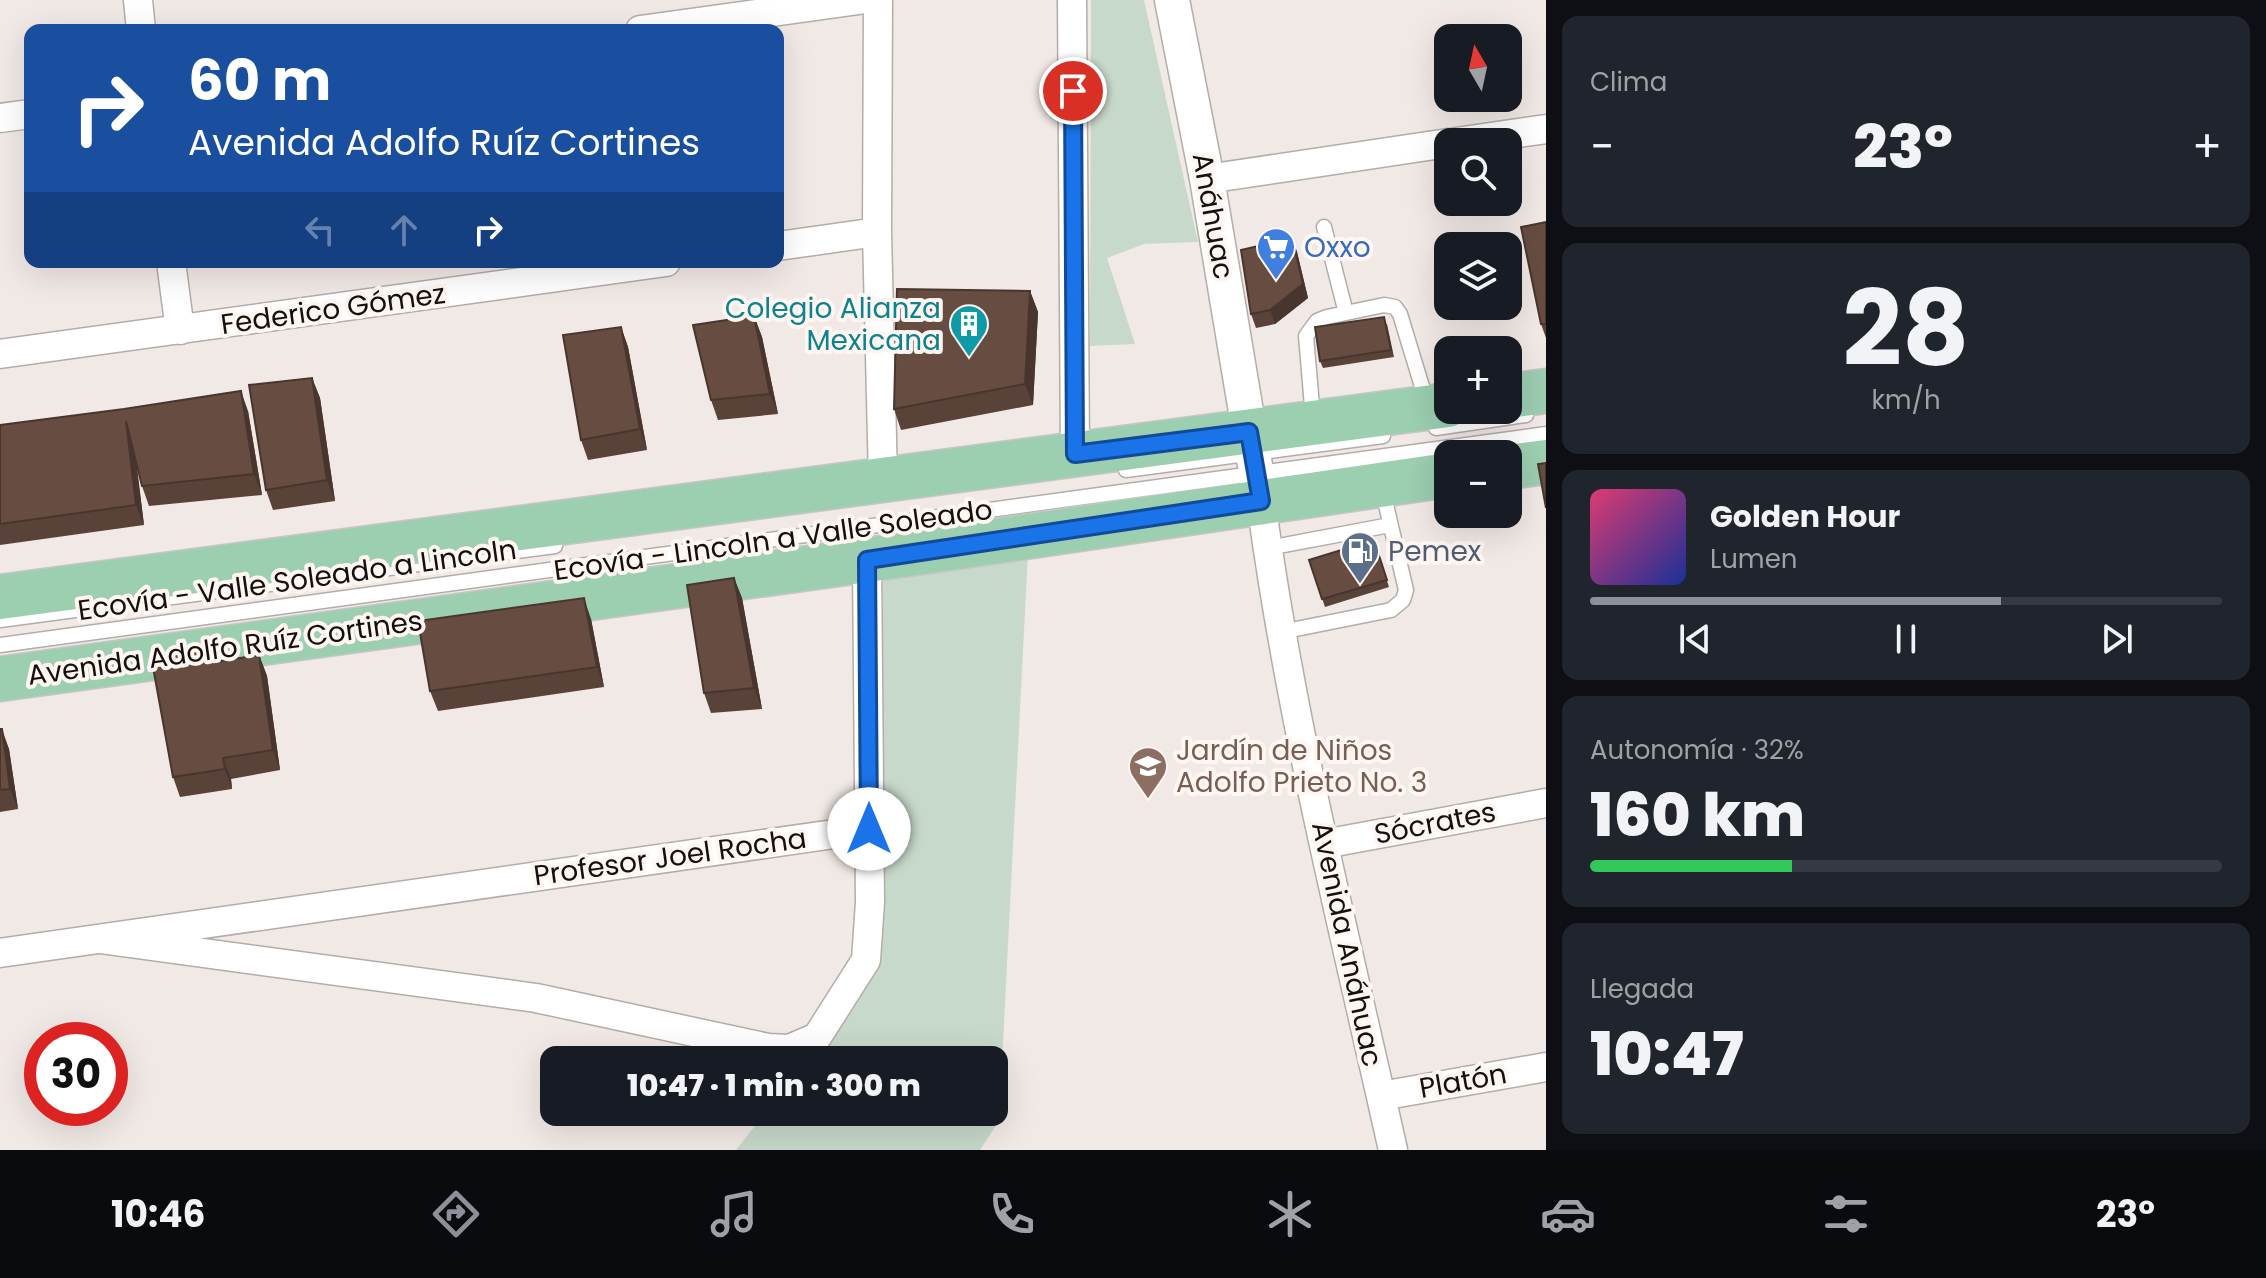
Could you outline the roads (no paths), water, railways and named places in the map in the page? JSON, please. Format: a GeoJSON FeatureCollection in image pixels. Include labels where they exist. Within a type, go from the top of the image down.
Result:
{"type":"FeatureCollection","features":[{"type":"Feature","properties":{"kind":"main road"},"geometry":{"type":"LineString","coordinates":[[1522,394],[1546,391]]}},
{"type":"Feature","properties":{"kind":"main road","name":"Avenida Adolfo Ruíz Cortines"},"geometry":{"type":"LineString","coordinates":[[0,679],[867,560],[1255,465],[1314,423],[1433,414]]}},
{"type":"Feature","properties":{"kind":"main road"},"geometry":{"type":"LineString","coordinates":[[1522,465],[1546,462]]}},
{"type":"Feature","properties":{"kind":"main road","name":"Avenida Adolfo Ruíz Cortines"},"geometry":{"type":"LineString","coordinates":[[0,597],[883,480],[1090,463],[1255,465],[1386,505],[1434,482]]}},
{"type":"Feature","properties":{"kind":"street"},"geometry":{"type":"LineString","coordinates":[[138,0],[140,24]]}},
{"type":"Feature","properties":{"kind":"street"},"geometry":{"type":"LineString","coordinates":[[684,24],[859,0]]}},
{"type":"Feature","properties":{"kind":"street"},"geometry":{"type":"LineString","coordinates":[[878,0],[877,232],[883,480]]}},
{"type":"Feature","properties":{"kind":"street"},"geometry":{"type":"LineString","coordinates":[[1072,0],[1090,463]]}},
{"type":"Feature","properties":{"kind":"street","name":"Anáhuac"},"geometry":{"type":"LineString","coordinates":[[1172,0],[1207,179],[1255,465]]}},
{"type":"Feature","properties":{"kind":"street"},"geometry":{"type":"LineString","coordinates":[[0,118],[24,115]]}},
{"type":"Feature","properties":{"kind":"street"},"geometry":{"type":"LineString","coordinates":[[1522,132],[1546,129]]}},
{"type":"Feature","properties":{"kind":"street"},"geometry":{"type":"LineString","coordinates":[[1207,179],[1434,145]]}},
{"type":"Feature","properties":{"kind":"street"},"geometry":{"type":"LineString","coordinates":[[784,245],[877,232]]}},
{"type":"Feature","properties":{"kind":"street"},"geometry":{"type":"LineString","coordinates":[[172,268],[180,330]]}},
{"type":"Feature","properties":{"kind":"street","name":"Federico Gómez"},"geometry":{"type":"LineString","coordinates":[[0,354],[623,268]]}},
{"type":"Feature","properties":{"kind":"street","name":"Avenida Anáhuac"},"geometry":{"type":"LineString","coordinates":[[1255,465],[1281,632],[1324,844],[1393,1150]]}},
{"type":"Feature","properties":{"kind":"street"},"geometry":{"type":"LineString","coordinates":[[867,560],[869,829]]}},
{"type":"Feature","properties":{"kind":"street","name":"Sócrates"},"geometry":{"type":"LineString","coordinates":[[1324,844],[1546,803]]}},
{"type":"Feature","properties":{"kind":"street","name":"Profesor Joel Rocha"},"geometry":{"type":"LineString","coordinates":[[0,953],[869,829],[870,902],[866,960],[817,1037],[789,1049],[768,1048],[536,998],[100,939]]}},
{"type":"Feature","properties":{"kind":"street","name":"Platón"},"geometry":{"type":"LineString","coordinates":[[1381,1096],[1546,1067]]}},
{"type":"Feature","properties":{"kind":"lane"},"geometry":{"type":"LineString","coordinates":[[1324,227],[1346,313]]}},
{"type":"Feature","properties":{"kind":"lane"},"geometry":{"type":"LineString","coordinates":[[1314,423],[1306,336],[1317,321],[1384,305],[1395,307],[1400,314],[1433,414],[1546,412]]}},
{"type":"Feature","properties":{"kind":"lane"},"geometry":{"type":"LineString","coordinates":[[1255,465],[1392,434]]}},
{"type":"Feature","properties":{"kind":"lane","name":"Ecovía - Lincoln a Valle Soleado"},"geometry":{"type":"LineString","coordinates":[[0,645],[1255,465],[1546,434]]}},
{"type":"Feature","properties":{"kind":"lane"},"geometry":{"type":"LineString","coordinates":[[1268,548],[1386,505],[1406,590],[1398,606],[1391,610],[1281,632]]}},
{"type":"Feature","properties":{"kind":"lane","name":"Ecovía - Valle Soleado a Lincoln"},"geometry":{"type":"LineString","coordinates":[[0,620],[570,544]]}},
{"type":"Feature","properties":{"kind":"place","name":"Oxxo"},"geometry":{"type":"Point","coordinates":[1276,281]}},
{"type":"Feature","properties":{"kind":"place","name":"Colegio Alianza Mexicana"},"geometry":{"type":"Point","coordinates":[969,358]}},
{"type":"Feature","properties":{"kind":"place","name":"Pemex"},"geometry":{"type":"Point","coordinates":[1360,585]}},
{"type":"Feature","properties":{"kind":"place","name":"Jardín de Niños Adolfo Prieto No. 3"},"geometry":{"type":"Point","coordinates":[1148,800]}}]}
